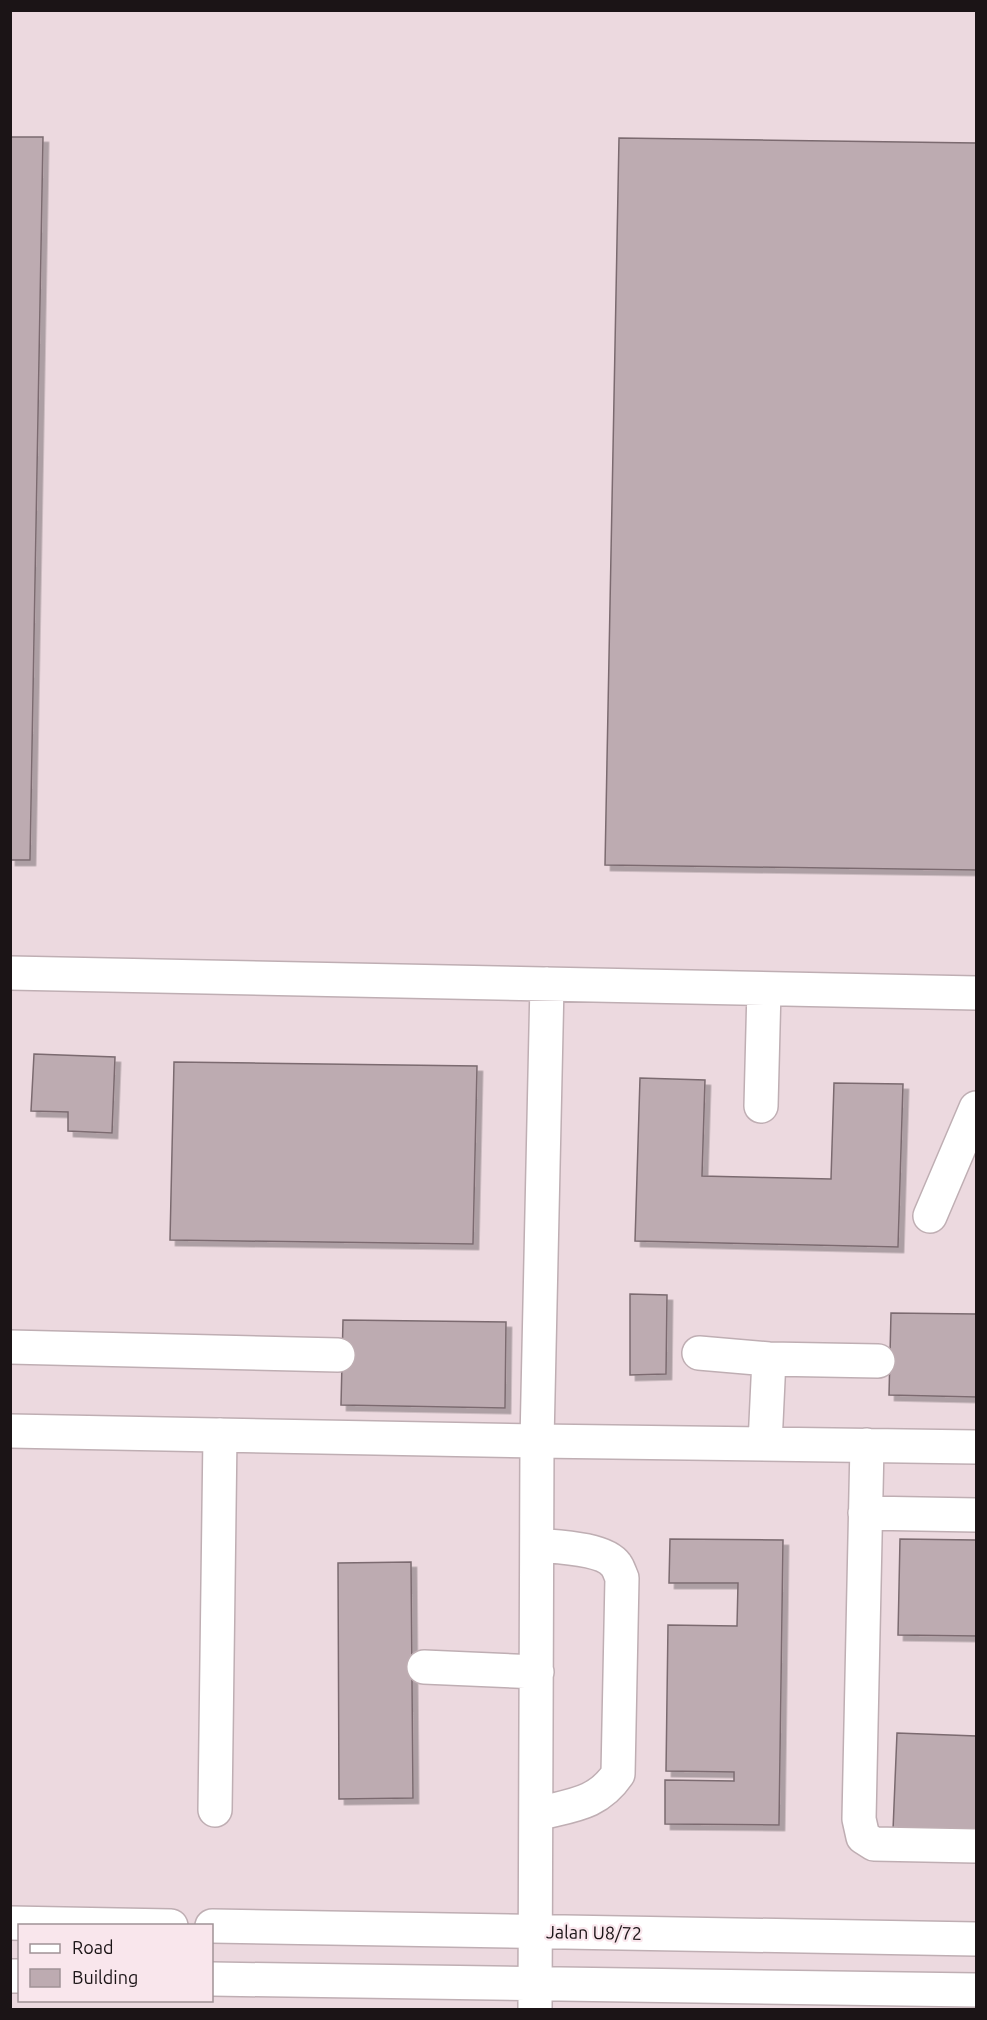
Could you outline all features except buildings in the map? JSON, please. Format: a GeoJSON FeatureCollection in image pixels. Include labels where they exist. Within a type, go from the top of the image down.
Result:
{"type":"FeatureCollection","features":[{"type":"Feature","properties":{"kind":"street"},"geometry":{"type":"LineString","coordinates":[[10,973],[976,993]]}},
{"type":"Feature","properties":{"kind":"street"},"geometry":{"type":"LineString","coordinates":[[536,1996],[537,1441],[547,984]]}},
{"type":"Feature","properties":{"kind":"street"},"geometry":{"type":"LineString","coordinates":[[762,1106],[764,989]]}},
{"type":"Feature","properties":{"kind":"street"},"geometry":{"type":"LineString","coordinates":[[930,1216],[976,1108]]}},
{"type":"Feature","properties":{"kind":"street"},"geometry":{"type":"LineString","coordinates":[[10,1347],[338,1355]]}},
{"type":"Feature","properties":{"kind":"street"},"geometry":{"type":"LineString","coordinates":[[699,1353],[768,1359],[878,1361]]}},
{"type":"Feature","properties":{"kind":"street"},"geometry":{"type":"LineString","coordinates":[[765,1444],[768,1359]]}},
{"type":"Feature","properties":{"kind":"street"},"geometry":{"type":"LineString","coordinates":[[10,1431],[537,1441],[976,1446]]}},
{"type":"Feature","properties":{"kind":"street"},"geometry":{"type":"LineString","coordinates":[[215,1810],[220,1435]]}},
{"type":"Feature","properties":{"kind":"street"},"geometry":{"type":"LineString","coordinates":[[867,1445],[859,1819],[863,1837],[874,1844],[976,1846]]}},
{"type":"Feature","properties":{"kind":"street"},"geometry":{"type":"LineString","coordinates":[[865,1513],[976,1515]]}},
{"type":"Feature","properties":{"kind":"street"},"geometry":{"type":"LineString","coordinates":[[537,1545],[586,1551],[604,1556],[616,1564],[622,1578],[618,1774],[608,1788],[594,1798],[537,1814]]}},
{"type":"Feature","properties":{"kind":"street"},"geometry":{"type":"LineString","coordinates":[[424,1667],[537,1672]]}},
{"type":"Feature","properties":{"kind":"street"},"geometry":{"type":"LineString","coordinates":[[10,1923],[64,1924]]}},
{"type":"Feature","properties":{"kind":"street","name":"Jalan U8/72"},"geometry":{"type":"LineString","coordinates":[[213,1926],[976,1939]]}},
{"type":"Feature","properties":{"kind":"street"},"geometry":{"type":"LineString","coordinates":[[213,1979],[536,1996],[976,1990]]}}]}
